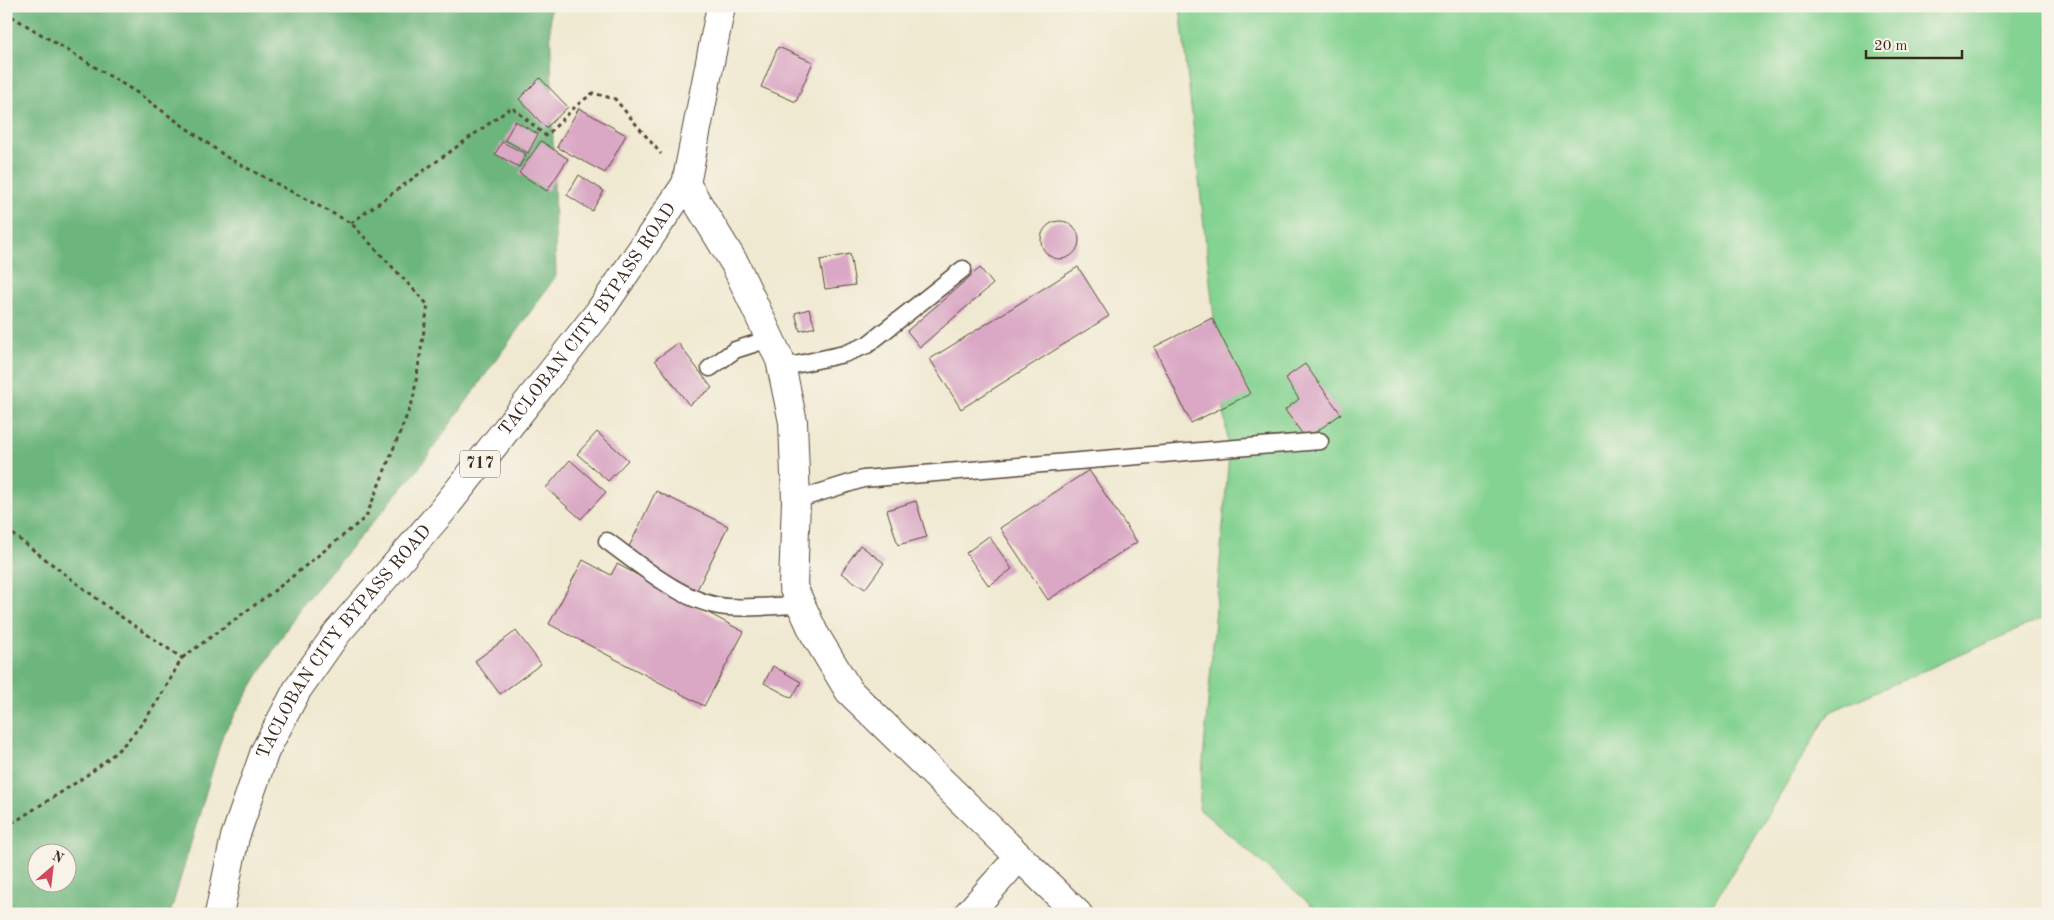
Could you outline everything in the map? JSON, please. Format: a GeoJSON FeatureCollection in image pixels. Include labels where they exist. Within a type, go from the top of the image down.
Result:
{"type":"FeatureCollection","features":[{"type":"Feature","properties":{"kind":"main road","name":"TACLOBAN CITY BYPASS ROAD"},"geometry":{"type":"LineString","coordinates":[[219,914],[235,837],[265,751],[297,690],[336,633],[442,511],[599,312],[686,184],[721,6]]}},
{"type":"Feature","properties":{"kind":"main road"},"geometry":{"type":"LineString","coordinates":[[686,184],[735,264],[780,360],[793,422],[796,500],[793,587],[814,633],[849,691],[1078,914]]}},
{"type":"Feature","properties":{"kind":"main road"},"geometry":{"type":"LineString","coordinates":[[968,914],[1019,857]]}},
{"type":"Feature","properties":{"kind":"lane"},"geometry":{"type":"LineString","coordinates":[[781,368],[844,354],[867,345],[963,269]]}},
{"type":"Feature","properties":{"kind":"lane"},"geometry":{"type":"LineString","coordinates":[[710,368],[735,350],[769,339]]}},
{"type":"Feature","properties":{"kind":"lane"},"geometry":{"type":"LineString","coordinates":[[796,500],[863,479],[1320,441]]}},
{"type":"Feature","properties":{"kind":"lane"},"geometry":{"type":"LineString","coordinates":[[607,541],[664,583],[696,599],[726,607],[801,604]]}},
{"type":"Feature","properties":{"kind":"path"},"geometry":{"type":"LineString","coordinates":[[6,11],[11,16],[136,92],[228,158],[350,223],[428,305],[413,400],[366,517],[278,588],[182,658],[166,688],[135,733],[101,765],[16,821],[6,824]]}},
{"type":"Feature","properties":{"kind":"path"},"geometry":{"type":"LineString","coordinates":[[350,223],[512,107],[546,136],[593,93],[615,99],[686,184]]}},
{"type":"Feature","properties":{"kind":"path"},"geometry":{"type":"LineString","coordinates":[[6,529],[116,614],[182,658]]}},
{"type":"Feature","properties":{"kind":"green space"},"geometry":{"type":"Polygon","coordinates":[[[6,6],[550,6],[556,276],[416,472],[299,608],[223,734],[170,914],[6,914],[6,6]]]}},
{"type":"Feature","properties":{"kind":"green space"},"geometry":{"type":"Polygon","coordinates":[[[1180,6],[2048,6],[2048,616],[1830,712],[1707,914],[1322,914],[1199,809],[1229,455],[1180,6]]]}},
{"type":"Feature","properties":{"kind":"building"},"geometry":{"type":"Polygon","coordinates":[[[778,47],[813,62],[796,102],[761,87],[778,47]]]}},
{"type":"Feature","properties":{"kind":"building"},"geometry":{"type":"Polygon","coordinates":[[[540,78],[568,107],[546,128],[519,99],[540,78]]]}},
{"type":"Feature","properties":{"kind":"building"},"geometry":{"type":"Polygon","coordinates":[[[579,108],[626,135],[605,173],[557,147],[579,108]]]}},
{"type":"Feature","properties":{"kind":"building"},"geometry":{"type":"Polygon","coordinates":[[[515,121],[538,134],[528,153],[505,140],[515,121]]]}},
{"type":"Feature","properties":{"kind":"building"},"geometry":{"type":"Polygon","coordinates":[[[541,141],[568,159],[547,191],[519,173],[541,141]]]}},
{"type":"Feature","properties":{"kind":"building"},"geometry":{"type":"Polygon","coordinates":[[[502,142],[526,154],[519,167],[495,154],[502,142]]]}},
{"type":"Feature","properties":{"kind":"building"},"geometry":{"type":"Polygon","coordinates":[[[579,175],[604,191],[592,211],[567,195],[579,175]]]}},
{"type":"Feature","properties":{"kind":"building"},"geometry":{"type":"Polygon","coordinates":[[[1060,221],[1074,226],[1079,240],[1074,254],[1060,259],[1046,254],[1041,240],[1046,226],[1060,221]]]}},
{"type":"Feature","properties":{"kind":"building"},"geometry":{"type":"Polygon","coordinates":[[[850,254],[855,285],[825,289],[820,260],[850,254]]]}},
{"type":"Feature","properties":{"kind":"building"},"geometry":{"type":"Polygon","coordinates":[[[1078,267],[1109,316],[961,409],[930,359],[1078,267]]]}},
{"type":"Feature","properties":{"kind":"building"},"geometry":{"type":"Polygon","coordinates":[[[980,268],[993,284],[920,347],[907,331],[980,268]]]}},
{"type":"Feature","properties":{"kind":"building"},"geometry":{"type":"Polygon","coordinates":[[[809,309],[815,327],[800,331],[795,313],[809,309]]]}},
{"type":"Feature","properties":{"kind":"building"},"geometry":{"type":"Polygon","coordinates":[[[1212,318],[1250,394],[1191,423],[1154,347],[1212,318]]]}},
{"type":"Feature","properties":{"kind":"building"},"geometry":{"type":"Polygon","coordinates":[[[678,343],[712,388],[689,405],[655,360],[678,343]]]}},
{"type":"Feature","properties":{"kind":"building"},"geometry":{"type":"Polygon","coordinates":[[[1305,364],[1341,414],[1306,439],[1285,410],[1299,399],[1285,378],[1305,364]]]}},
{"type":"Feature","properties":{"kind":"building"},"geometry":{"type":"Polygon","coordinates":[[[597,432],[628,460],[608,481],[577,454],[597,432]]]}},
{"type":"Feature","properties":{"kind":"building"},"geometry":{"type":"Polygon","coordinates":[[[570,460],[606,492],[581,519],[546,488],[570,460]]]}},
{"type":"Feature","properties":{"kind":"building"},"geometry":{"type":"Polygon","coordinates":[[[1089,470],[1137,542],[1048,600],[1000,528],[1089,470]]]}},
{"type":"Feature","properties":{"kind":"building"},"geometry":{"type":"Polygon","coordinates":[[[656,491],[728,526],[696,592],[647,569],[650,562],[627,551],[656,491]]]}},
{"type":"Feature","properties":{"kind":"building"},"geometry":{"type":"Polygon","coordinates":[[[916,501],[927,537],[898,545],[887,510],[916,501]]]}},
{"type":"Feature","properties":{"kind":"building"},"geometry":{"type":"Polygon","coordinates":[[[989,536],[1012,569],[989,586],[966,553],[989,536]]]}},
{"type":"Feature","properties":{"kind":"building"},"geometry":{"type":"Polygon","coordinates":[[[860,545],[884,563],[865,589],[841,573],[860,545]]]}},
{"type":"Feature","properties":{"kind":"building"},"geometry":{"type":"Polygon","coordinates":[[[583,560],[611,575],[617,564],[744,632],[704,706],[549,624],[583,560]]]}},
{"type":"Feature","properties":{"kind":"building"},"geometry":{"type":"Polygon","coordinates":[[[516,631],[541,664],[500,694],[475,661],[516,631]]]}},
{"type":"Feature","properties":{"kind":"building"},"geometry":{"type":"Polygon","coordinates":[[[773,666],[801,682],[792,698],[764,683],[773,666]]]}}]}
